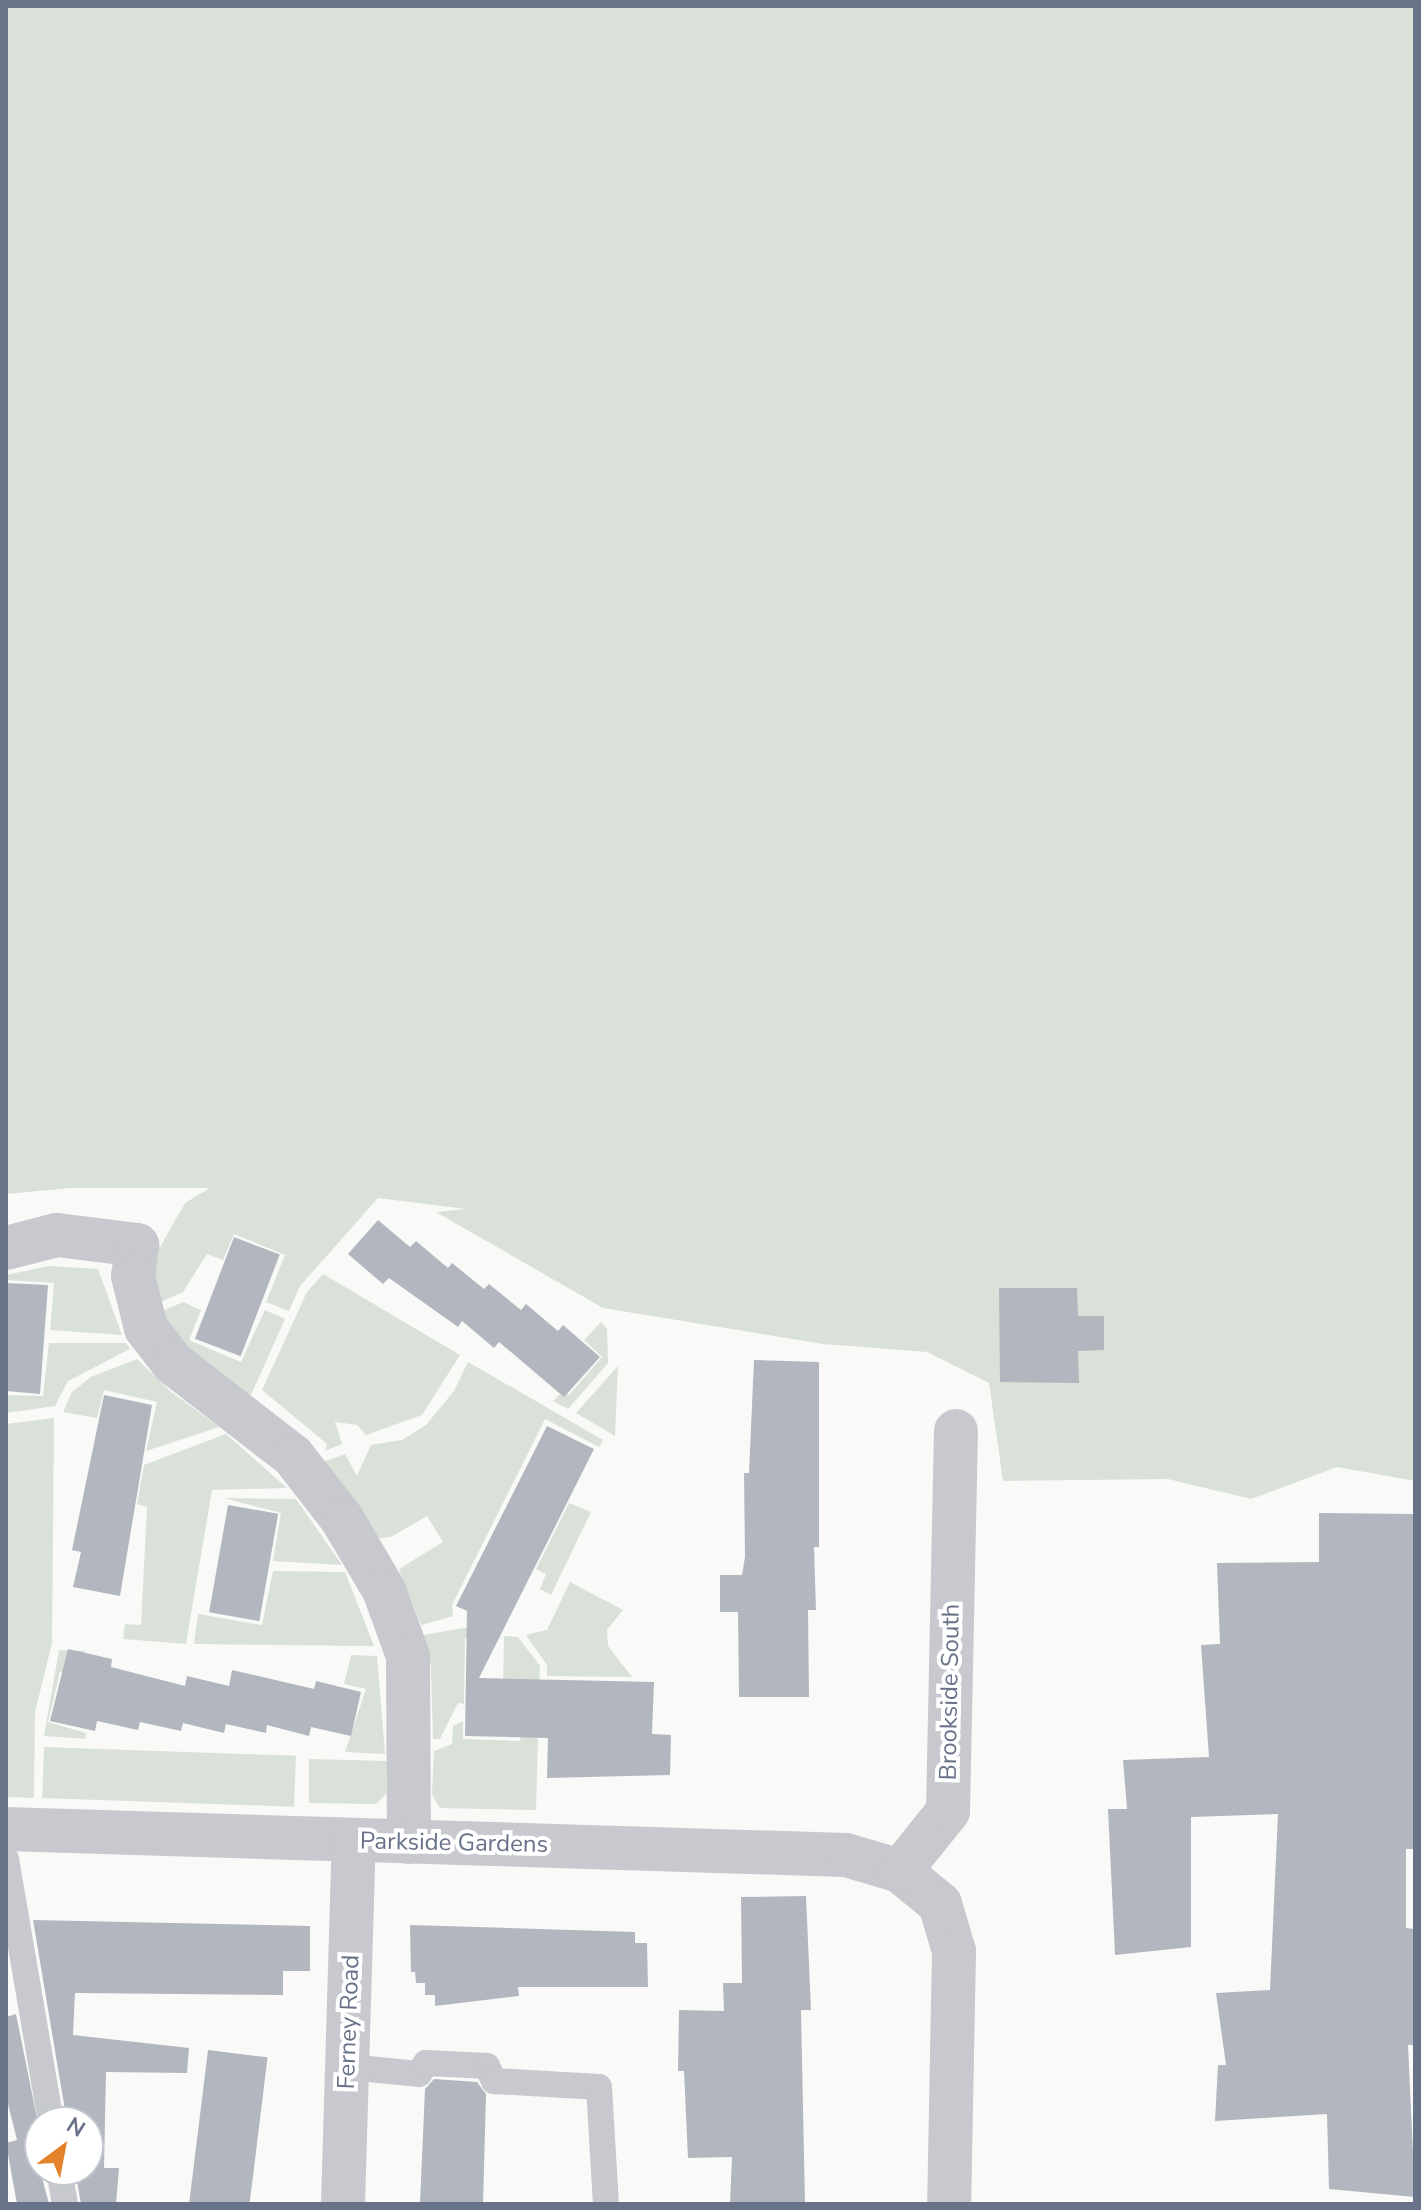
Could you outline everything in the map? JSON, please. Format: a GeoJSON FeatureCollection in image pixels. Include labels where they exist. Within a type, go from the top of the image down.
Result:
{"type":"FeatureCollection","features":[{"type":"Feature","properties":{"kind":"street"},"geometry":{"type":"LineString","coordinates":[[6,1248],[57,1235],[137,1245],[133,1276],[146,1328],[173,1363],[293,1456],[342,1519],[384,1590],[408,1656],[409,1842]]}},
{"type":"Feature","properties":{"kind":"street","name":"Brookside South"},"geometry":{"type":"LineString","coordinates":[[900,1871],[948,1811],[956,1431]]}},
{"type":"Feature","properties":{"kind":"street","name":"Parkside Gardens"},"geometry":{"type":"LineString","coordinates":[[6,1829],[846,1855],[900,1871]]}},
{"type":"Feature","properties":{"kind":"street","name":"Ferney Road"},"geometry":{"type":"LineString","coordinates":[[343,2204],[354,1841]]}},
{"type":"Feature","properties":{"kind":"street"},"geometry":{"type":"LineString","coordinates":[[900,1871],[940,1904],[954,1951],[949,2204]]}},
{"type":"Feature","properties":{"kind":"lane"},"geometry":{"type":"LineString","coordinates":[[6,1859],[48,2106]]}},
{"type":"Feature","properties":{"kind":"lane"},"geometry":{"type":"LineString","coordinates":[[348,2067],[419,2074],[426,2063],[487,2066],[494,2081],[599,2087],[606,2204]]}},
{"type":"Feature","properties":{"kind":"shaded area"},"geometry":{"type":"Polygon","coordinates":[[[6,6],[1415,6],[1415,1481],[1337,1467],[1251,1499],[1168,1479],[1003,1481],[989,1383],[927,1352],[823,1344],[603,1308],[436,1212],[466,1209],[378,1198],[300,1286],[289,1311],[266,1302],[285,1255],[234,1234],[223,1260],[207,1254],[183,1292],[151,1306],[155,1256],[185,1203],[210,1188],[70,1188],[6,1194],[6,6]]]}},
{"type":"Feature","properties":{"kind":"shaded area"},"geometry":{"type":"Polygon","coordinates":[[[49,1266],[98,1269],[122,1335],[50,1330],[54,1283],[6,1280],[6,1275],[49,1266]]]}},
{"type":"Feature","properties":{"kind":"shaded area"},"geometry":{"type":"Polygon","coordinates":[[[323,1274],[460,1355],[422,1415],[366,1435],[357,1425],[335,1422],[342,1444],[325,1451],[327,1444],[262,1390],[307,1292],[323,1274]]]}},
{"type":"Feature","properties":{"kind":"shaded area"},"geometry":{"type":"Polygon","coordinates":[[[183,1302],[201,1310],[189,1340],[241,1362],[265,1310],[285,1319],[251,1395],[235,1392],[154,1315],[183,1302]]]}},
{"type":"Feature","properties":{"kind":"shaded area"},"geometry":{"type":"Polygon","coordinates":[[[601,1322],[607,1328],[608,1363],[568,1409],[553,1401],[563,1391],[569,1395],[602,1357],[584,1340],[601,1322]]]}},
{"type":"Feature","properties":{"kind":"shaded area"},"geometry":{"type":"Polygon","coordinates":[[[49,1343],[126,1343],[130,1349],[68,1381],[55,1406],[6,1413],[6,1395],[43,1396],[49,1343]]]}},
{"type":"Feature","properties":{"kind":"shaded area"},"geometry":{"type":"Polygon","coordinates":[[[137,1359],[170,1391],[219,1427],[146,1451],[157,1402],[104,1390],[97,1418],[63,1412],[72,1392],[91,1377],[137,1359]]]}},
{"type":"Feature","properties":{"kind":"shaded area"},"geometry":{"type":"Polygon","coordinates":[[[468,1362],[603,1440],[599,1447],[545,1419],[452,1605],[453,1616],[421,1625],[399,1569],[443,1542],[427,1516],[391,1537],[379,1538],[320,1463],[345,1454],[357,1476],[371,1445],[402,1440],[426,1425],[454,1391],[468,1362]]]}},
{"type":"Feature","properties":{"kind":"shaded area"},"geometry":{"type":"Polygon","coordinates":[[[618,1366],[615,1436],[576,1413],[618,1366]]]}},
{"type":"Feature","properties":{"kind":"shaded area"},"geometry":{"type":"Polygon","coordinates":[[[54,1418],[52,1643],[35,1712],[34,1798],[6,1797],[6,1424],[54,1418]]]}},
{"type":"Feature","properties":{"kind":"shaded area"},"geometry":{"type":"Polygon","coordinates":[[[226,1434],[287,1488],[212,1490],[186,1644],[123,1639],[125,1624],[141,1625],[147,1507],[137,1504],[144,1465],[226,1434]]]}},
{"type":"Feature","properties":{"kind":"shaded area"},"geometry":{"type":"Polygon","coordinates":[[[224,1498],[296,1499],[342,1565],[273,1561],[281,1513],[224,1498]]]}},
{"type":"Feature","properties":{"kind":"shaded area"},"geometry":{"type":"Polygon","coordinates":[[[569,1503],[591,1512],[551,1595],[540,1589],[546,1574],[536,1569],[569,1503]]]}},
{"type":"Feature","properties":{"kind":"shaded area"},"geometry":{"type":"Polygon","coordinates":[[[273,1571],[345,1572],[374,1646],[194,1644],[198,1614],[262,1625],[273,1571]]]}},
{"type":"Feature","properties":{"kind":"shaded area"},"geometry":{"type":"Polygon","coordinates":[[[570,1582],[623,1610],[607,1630],[608,1646],[632,1677],[547,1676],[547,1665],[526,1635],[547,1630],[570,1582]]]}},
{"type":"Feature","properties":{"kind":"shaded area"},"geometry":{"type":"Polygon","coordinates":[[[470,1627],[501,1638],[465,1638],[464,1704],[458,1703],[440,1739],[433,1739],[431,1667],[423,1635],[470,1627]]]}},
{"type":"Feature","properties":{"kind":"shaded area"},"geometry":{"type":"Polygon","coordinates":[[[504,1636],[518,1637],[540,1666],[536,1810],[440,1808],[432,1794],[434,1751],[452,1744],[453,1726],[463,1721],[463,1739],[521,1741],[503,1694],[504,1636]]]}},
{"type":"Feature","properties":{"kind":"shaded area"},"geometry":{"type":"Polygon","coordinates":[[[59,1650],[85,1651],[79,1676],[60,1672],[48,1722],[86,1733],[85,1739],[44,1736],[59,1650]]]}},
{"type":"Feature","properties":{"kind":"shaded area"},"geometry":{"type":"Polygon","coordinates":[[[351,1655],[377,1656],[385,1754],[345,1752],[366,1689],[344,1684],[351,1655]]]}},
{"type":"Feature","properties":{"kind":"shaded area"},"geometry":{"type":"Polygon","coordinates":[[[44,1747],[296,1756],[294,1807],[42,1798],[44,1747]]]}},
{"type":"Feature","properties":{"kind":"shaded area"},"geometry":{"type":"Polygon","coordinates":[[[309,1759],[387,1761],[386,1794],[376,1804],[309,1803],[309,1759]]]}},
{"type":"Feature","properties":{"kind":"building"},"geometry":{"type":"Polygon","coordinates":[[[378,1220],[410,1247],[416,1241],[448,1268],[452,1263],[484,1289],[489,1284],[521,1310],[526,1304],[558,1331],[563,1325],[600,1357],[564,1397],[499,1342],[494,1348],[462,1321],[458,1327],[389,1278],[383,1284],[348,1254],[378,1220]]]}},
{"type":"Feature","properties":{"kind":"building"},"geometry":{"type":"Polygon","coordinates":[[[234,1237],[280,1255],[241,1356],[195,1339],[234,1237]]]}},
{"type":"Feature","properties":{"kind":"building"},"geometry":{"type":"Polygon","coordinates":[[[6,1283],[48,1285],[40,1394],[6,1391],[6,1283]]]}},
{"type":"Feature","properties":{"kind":"building"},"geometry":{"type":"Polygon","coordinates":[[[999,1288],[1077,1288],[1078,1316],[1104,1316],[1104,1350],[1078,1351],[1079,1383],[1000,1382],[999,1288]]]}},
{"type":"Feature","properties":{"kind":"building"},"geometry":{"type":"Polygon","coordinates":[[[754,1360],[819,1362],[819,1547],[814,1547],[816,1610],[808,1610],[809,1697],[739,1697],[738,1612],[720,1612],[720,1575],[742,1575],[745,1557],[744,1473],[749,1473],[754,1360]]]}},
{"type":"Feature","properties":{"kind":"building"},"geometry":{"type":"Polygon","coordinates":[[[104,1395],[152,1405],[120,1596],[73,1587],[81,1552],[72,1550],[104,1395]]]}},
{"type":"Feature","properties":{"kind":"building"},"geometry":{"type":"Polygon","coordinates":[[[547,1426],[594,1449],[479,1678],[654,1682],[652,1734],[671,1735],[670,1775],[547,1778],[548,1738],[465,1736],[467,1611],[456,1606],[547,1426]]]}},
{"type":"Feature","properties":{"kind":"building"},"geometry":{"type":"Polygon","coordinates":[[[228,1505],[278,1514],[259,1621],[209,1612],[228,1505]]]}},
{"type":"Feature","properties":{"kind":"building"},"geometry":{"type":"Polygon","coordinates":[[[1319,1513],[1415,1514],[1415,1849],[1406,1849],[1406,1928],[1415,1929],[1415,2045],[1408,2045],[1415,2197],[1329,2189],[1327,2114],[1215,2121],[1218,2065],[1226,2065],[1216,1993],[1270,1990],[1278,1814],[1191,1817],[1191,1947],[1115,1955],[1108,1809],[1127,1809],[1123,1760],[1209,1757],[1201,1645],[1220,1644],[1217,1563],[1319,1562],[1319,1513]]]}},
{"type":"Feature","properties":{"kind":"building"},"geometry":{"type":"Polygon","coordinates":[[[68,1649],[112,1659],[111,1667],[185,1686],[187,1676],[229,1686],[232,1670],[314,1689],[316,1681],[361,1692],[351,1736],[311,1727],[309,1736],[267,1725],[266,1733],[226,1724],[224,1733],[183,1723],[181,1731],[140,1722],[138,1730],[97,1721],[95,1731],[50,1721],[68,1649]]]}},
{"type":"Feature","properties":{"kind":"building"},"geometry":{"type":"Polygon","coordinates":[[[806,1896],[811,2010],[801,2010],[805,2204],[730,2204],[732,2157],[688,2158],[684,2071],[678,2071],[679,2010],[724,2011],[723,1983],[742,1983],[741,1897],[806,1896]]]}},
{"type":"Feature","properties":{"kind":"building"},"geometry":{"type":"Polygon","coordinates":[[[33,1920],[310,1926],[310,1971],[283,1971],[283,1995],[75,1993],[73,2035],[189,2048],[187,2073],[106,2072],[104,2168],[104,2106],[64,2106],[33,1920]]]}},
{"type":"Feature","properties":{"kind":"building"},"geometry":{"type":"Polygon","coordinates":[[[410,1925],[635,1932],[635,1943],[647,1943],[648,1987],[518,1987],[519,1996],[435,2006],[435,1995],[425,1995],[425,1983],[416,1983],[415,1972],[411,1972],[410,1925]]]}},
{"type":"Feature","properties":{"kind":"building"},"geometry":{"type":"Polygon","coordinates":[[[16,2014],[35,2106],[24,2106],[24,2186],[44,2186],[49,2204],[17,2204],[6,2143],[17,2140],[6,2096],[6,2017],[16,2014]]]}},
{"type":"Feature","properties":{"kind":"building"},"geometry":{"type":"Polygon","coordinates":[[[208,2050],[268,2057],[250,2204],[189,2203],[208,2050]]]}},
{"type":"Feature","properties":{"kind":"building"},"geometry":{"type":"Polygon","coordinates":[[[434,2079],[477,2082],[486,2094],[483,2204],[420,2204],[425,2089],[434,2079]]]}},
{"type":"Feature","properties":{"kind":"building"},"geometry":{"type":"Polygon","coordinates":[[[104,2168],[119,2168],[116,2204],[81,2204],[78,2186],[104,2186],[104,2168]]]}}]}
